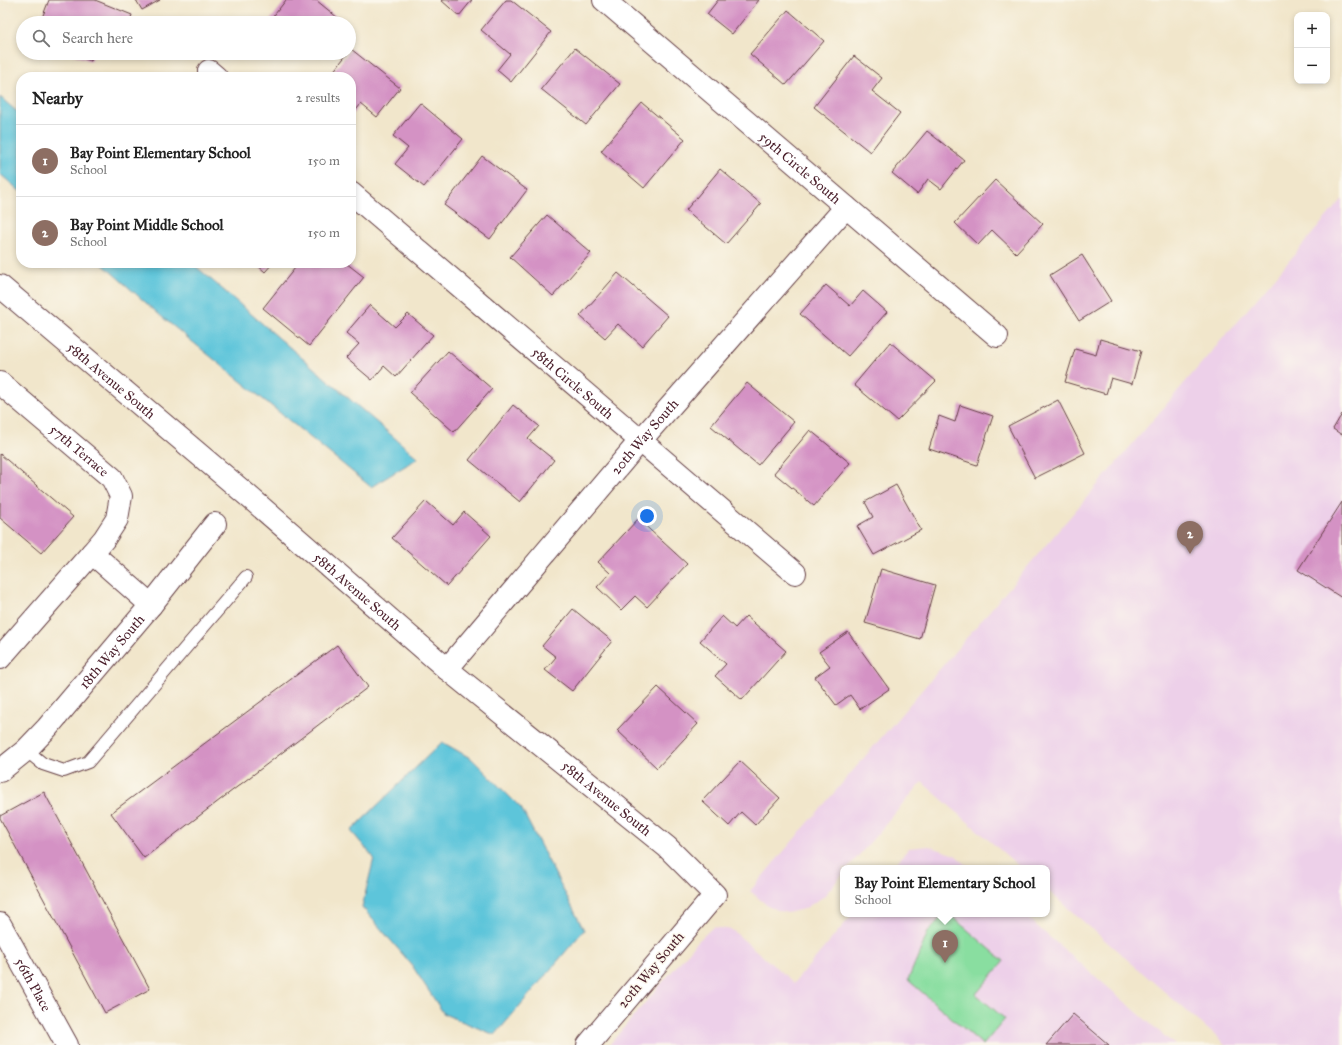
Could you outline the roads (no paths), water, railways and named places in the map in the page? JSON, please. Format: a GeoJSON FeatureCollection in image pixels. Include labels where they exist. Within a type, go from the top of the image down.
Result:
{"type":"FeatureCollection","features":[{"type":"Feature","properties":{"kind":"street","name":"59th Circle South"},"geometry":{"type":"LineString","coordinates":[[604,0],[997,336]]}},
{"type":"Feature","properties":{"kind":"street","name":"58th Circle South"},"geometry":{"type":"LineString","coordinates":[[356,197],[795,573]]}},
{"type":"Feature","properties":{"kind":"street","name":"20th Way South"},"geometry":{"type":"LineString","coordinates":[[447,669],[640,441],[846,207]]}},
{"type":"Feature","properties":{"kind":"street","name":"58th Avenue South"},"geometry":{"type":"LineString","coordinates":[[0,286],[247,495],[447,669],[667,847],[715,895]]}},
{"type":"Feature","properties":{"kind":"street","name":"57th Terrace"},"geometry":{"type":"LineString","coordinates":[[0,383],[112,478],[121,496],[117,519],[92,553],[0,658]]}},
{"type":"Feature","properties":{"kind":"street","name":"18th Way South"},"geometry":{"type":"LineString","coordinates":[[0,772],[26,750],[47,728],[151,605],[215,524]]}},
{"type":"Feature","properties":{"kind":"street"},"geometry":{"type":"LineString","coordinates":[[92,553],[151,605]]}},
{"type":"Feature","properties":{"kind":"street","name":"20th Way South"},"geometry":{"type":"LineString","coordinates":[[588,1045],[715,895]]}},
{"type":"Feature","properties":{"kind":"street","name":"56th Place"},"geometry":{"type":"LineString","coordinates":[[0,924],[67,1045]]}},
{"type":"Feature","properties":{"kind":"lane"},"geometry":{"type":"LineString","coordinates":[[26,750],[43,764],[64,771],[88,762],[246,577]]}},
{"type":"Feature","properties":{"kind":"water"},"geometry":{"type":"Polygon","coordinates":[[[0,97],[16,111],[16,188],[0,174],[0,97]]]}},
{"type":"Feature","properties":{"kind":"water"},"geometry":{"type":"Polygon","coordinates":[[[107,268],[198,268],[418,458],[371,487],[162,317],[107,268]]]}},
{"type":"Feature","properties":{"kind":"water"},"geometry":{"type":"Polygon","coordinates":[[[442,742],[472,759],[521,808],[584,930],[495,1035],[444,1014],[411,964],[362,907],[374,858],[351,831],[442,742]]]}},
{"type":"Feature","properties":{"kind":"place","name":"Bay Point Middle School"},"geometry":{"type":"Point","coordinates":[1190,554]}},
{"type":"Feature","properties":{"kind":"place","name":"Bay Point Elementary School"},"geometry":{"type":"Point","coordinates":[945,963]}}]}
